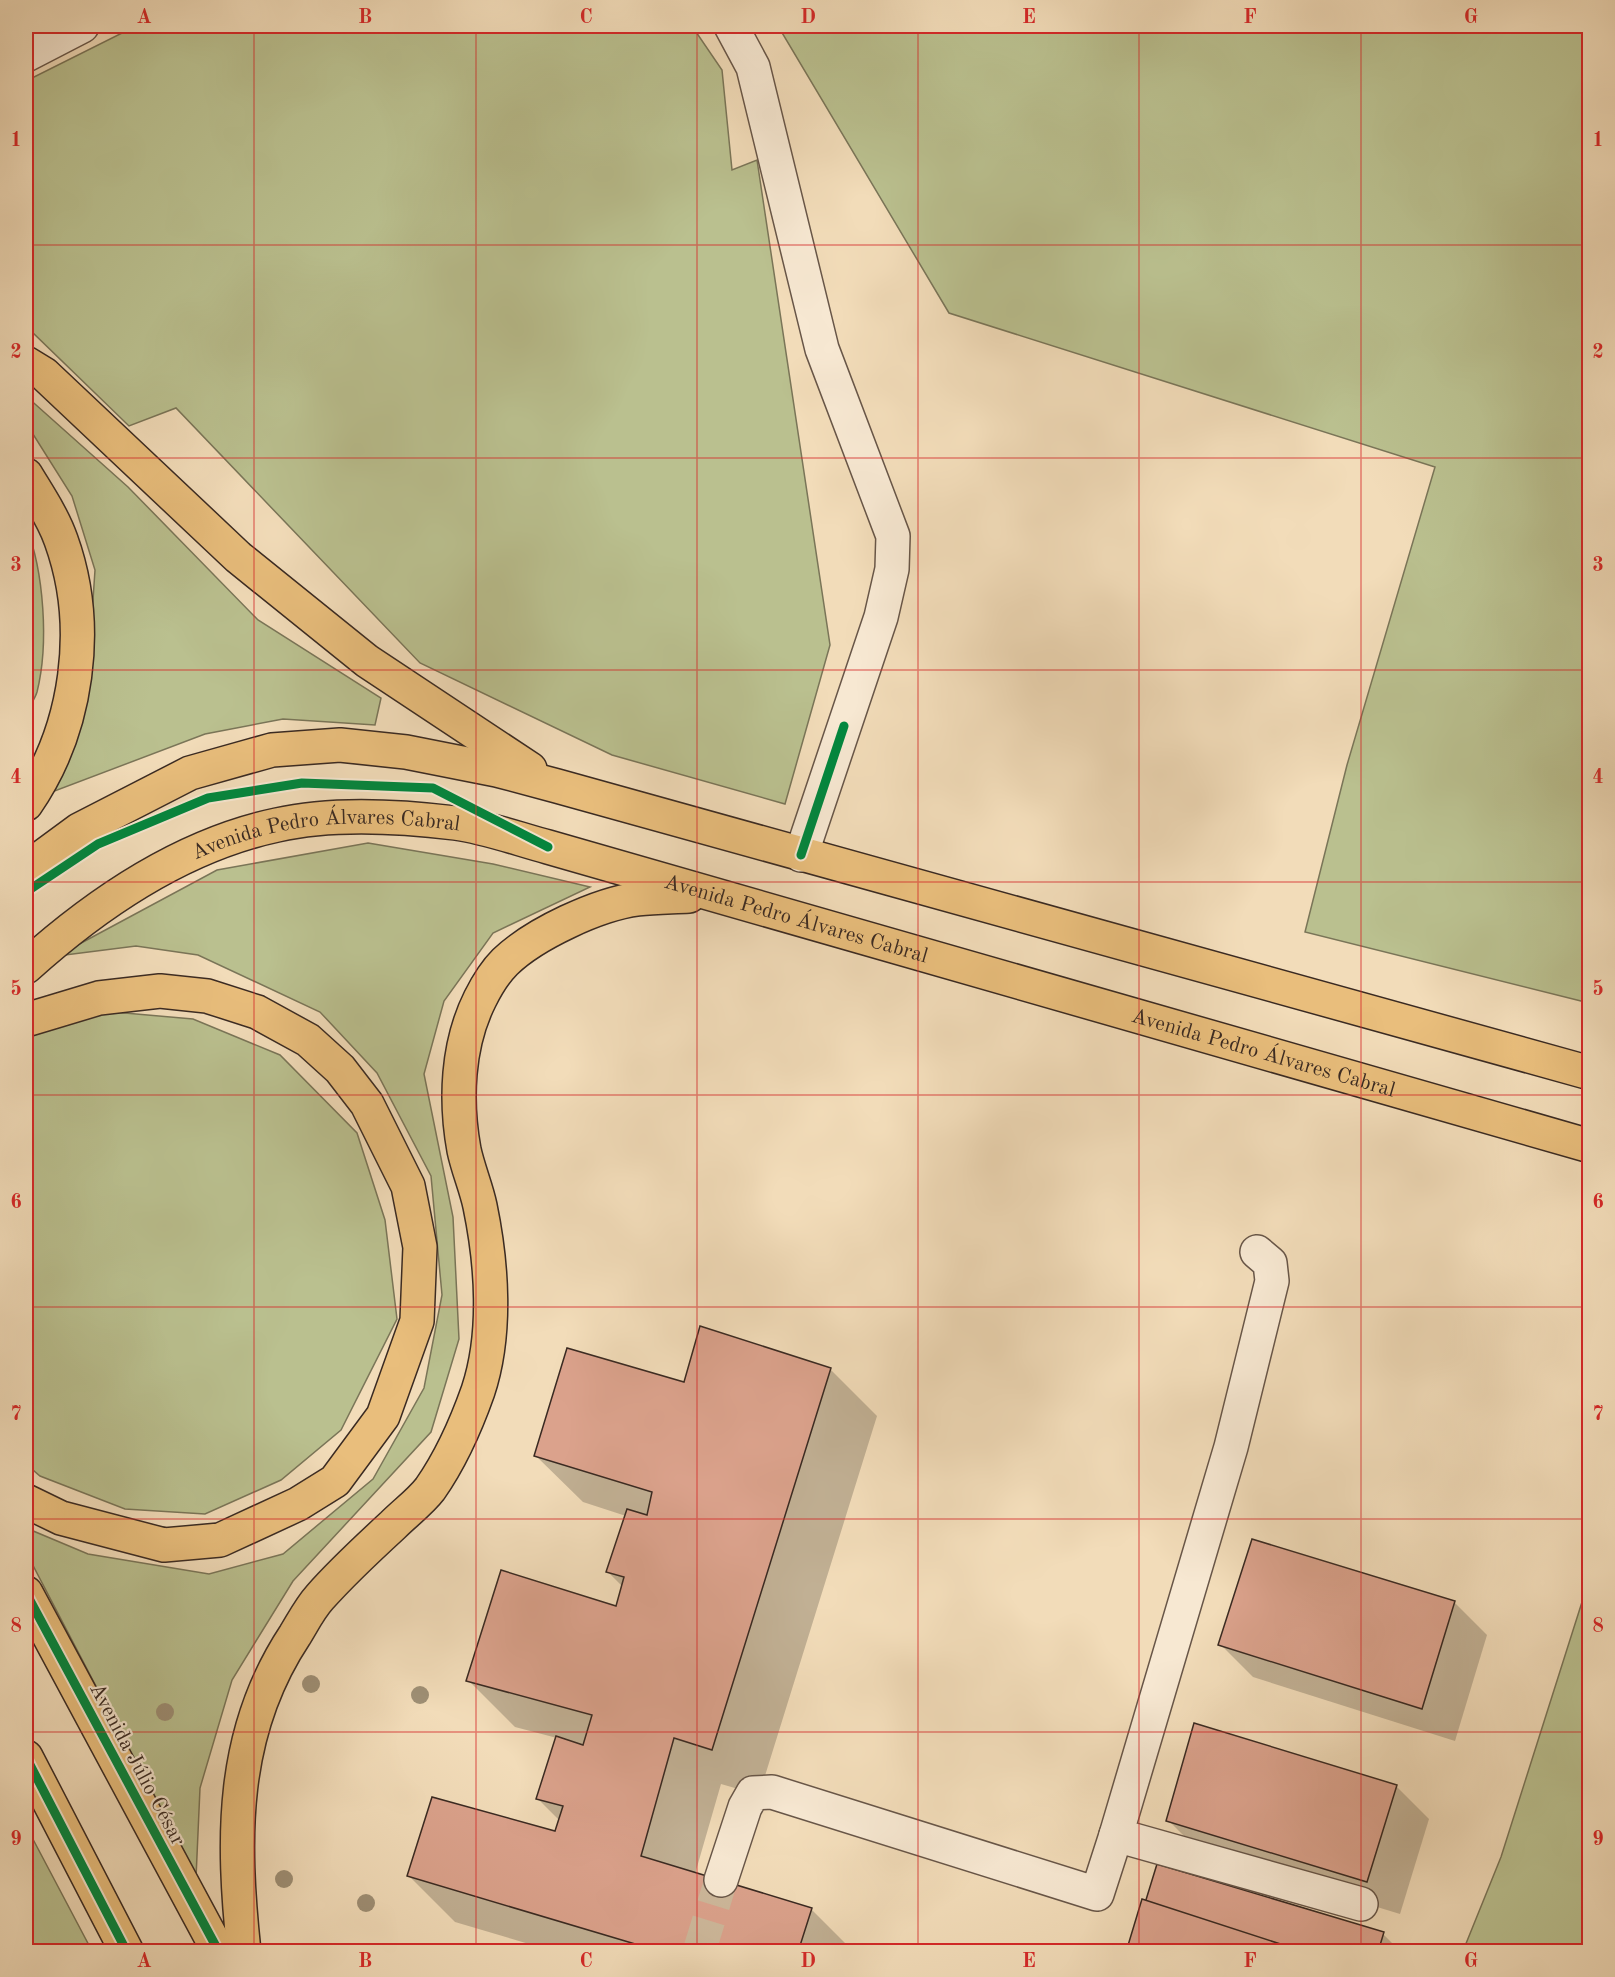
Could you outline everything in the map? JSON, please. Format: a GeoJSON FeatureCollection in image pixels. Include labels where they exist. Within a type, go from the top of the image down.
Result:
{"type":"FeatureCollection","features":[{"type":"Feature","properties":{"kind":"main road"},"geometry":{"type":"LineString","coordinates":[[26,363],[52,382],[238,557],[367,661],[482,740],[557,786]]}},
{"type":"Feature","properties":{"kind":"main road"},"geometry":{"type":"LineString","coordinates":[[26,475],[61,539],[72,579],[78,621],[67,721],[36,789],[26,804]]}},
{"type":"Feature","properties":{"kind":"main road"},"geometry":{"type":"LineString","coordinates":[[26,870],[79,830],[190,773],[272,750],[339,745],[406,752],[497,770],[557,786],[1590,1073]]}},
{"type":"Feature","properties":{"kind":"main road","name":"Avenida Pedro Álvares Cabral"},"geometry":{"type":"LineString","coordinates":[[26,967],[107,902],[192,852],[277,825],[318,819],[364,818],[456,823],[548,847],[1590,1146]]}},
{"type":"Feature","properties":{"kind":"main road"},"geometry":{"type":"LineString","coordinates":[[244,1952],[236,1877],[236,1827],[246,1745],[277,1662],[318,1599],[428,1492],[450,1458],[466,1423],[479,1389],[488,1353],[490,1302],[480,1205],[464,1152],[458,1108],[467,1031],[480,998],[504,963],[532,942],[565,925],[604,908],[636,899],[712,894]]}},
{"type":"Feature","properties":{"kind":"main road"},"geometry":{"type":"LineString","coordinates":[[26,1020],[99,998],[160,991],[207,996],[257,1012],[308,1040],[340,1069],[367,1104],[408,1186],[420,1247],[417,1321],[383,1416],[335,1481],[298,1504],[220,1540],[164,1545],[61,1518],[26,1501]]}},
{"type":"Feature","properties":{"kind":"main road","name":"Avenida Júlio César"},"geometry":{"type":"LineString","coordinates":[[26,1593],[219,1952]]}},
{"type":"Feature","properties":{"kind":"main road"},"geometry":{"type":"LineString","coordinates":[[26,1757],[127,1952]]}},
{"type":"Feature","properties":{"kind":"street"},"geometry":{"type":"LineString","coordinates":[[26,55],[82,26]]}},
{"type":"Feature","properties":{"kind":"street"},"geometry":{"type":"LineString","coordinates":[[731,26],[753,67],[822,349],[892,536],[892,569],[881,617],[801,855]]}},
{"type":"Feature","properties":{"kind":"street"},"geometry":{"type":"LineString","coordinates":[[721,1880],[745,1807],[753,1792],[772,1792],[1096,1894],[1116,1835],[1231,1447],[1272,1281],[1270,1263],[1257,1252]]}},
{"type":"Feature","properties":{"kind":"street"},"geometry":{"type":"LineString","coordinates":[[1116,1835],[1361,1904]]}},
{"type":"Feature","properties":{"kind":"green space"},"geometry":{"type":"Polygon","coordinates":[[[136,26],[692,26],[722,70],[732,170],[757,160],[830,645],[785,804],[612,755],[420,663],[176,408],[129,426],[33,333],[26,330],[26,81],[136,26]]]}},
{"type":"Feature","properties":{"kind":"green space"},"geometry":{"type":"Polygon","coordinates":[[[778,26],[1589,26],[1589,1003],[1305,932],[1347,765],[1435,467],[949,313],[778,26]]]}},
{"type":"Feature","properties":{"kind":"green space"},"geometry":{"type":"Polygon","coordinates":[[[26,396],[128,487],[258,620],[381,698],[375,725],[283,719],[205,734],[52,792],[86,704],[95,570],[72,496],[26,423],[26,396]]]}},
{"type":"Feature","properties":{"kind":"green space"},"geometry":{"type":"Polygon","coordinates":[[[26,526],[41,586],[44,631],[41,673],[37,692],[26,713],[26,526]]]}},
{"type":"Feature","properties":{"kind":"green space"},"geometry":{"type":"Polygon","coordinates":[[[368,843],[493,864],[590,887],[493,933],[444,1001],[424,1074],[453,1217],[459,1339],[431,1432],[293,1581],[232,1680],[200,1788],[196,1878],[26,1552],[26,1528],[88,1554],[209,1574],[283,1554],[373,1479],[424,1388],[442,1295],[431,1176],[377,1073],[320,1012],[198,955],[136,946],[57,956],[217,870],[368,843]]]}},
{"type":"Feature","properties":{"kind":"green space"},"geometry":{"type":"Polygon","coordinates":[[[102,1011],[193,1019],[280,1055],[357,1133],[385,1220],[397,1319],[341,1430],[281,1480],[205,1514],[125,1509],[40,1476],[26,1464],[26,1036],[102,1011]]]}},
{"type":"Feature","properties":{"kind":"green space"},"geometry":{"type":"Polygon","coordinates":[[[1589,1580],[1589,1951],[1463,1951],[1501,1857],[1589,1580]]]}},
{"type":"Feature","properties":{"kind":"green space"},"geometry":{"type":"Polygon","coordinates":[[[26,1826],[92,1951],[26,1951],[26,1826]]]}},
{"type":"Feature","properties":{"kind":"building"},"geometry":{"type":"Polygon","coordinates":[[[700,1326],[831,1368],[712,1750],[674,1738],[641,1856],[812,1908],[798,1952],[662,1952],[407,1876],[432,1797],[555,1831],[563,1806],[536,1799],[556,1736],[583,1745],[592,1715],[466,1681],[501,1570],[616,1606],[624,1577],[606,1572],[627,1509],[647,1515],[652,1492],[534,1456],[567,1348],[684,1382],[700,1326]]]}},
{"type":"Feature","properties":{"kind":"building"},"geometry":{"type":"Polygon","coordinates":[[[1252,1539],[1455,1601],[1422,1709],[1218,1645],[1252,1539]]]}},
{"type":"Feature","properties":{"kind":"building"},"geometry":{"type":"Polygon","coordinates":[[[1194,1723],[1397,1785],[1367,1882],[1166,1821],[1194,1723]]]}},
{"type":"Feature","properties":{"kind":"building"},"geometry":{"type":"Polygon","coordinates":[[[1157,1864],[1384,1932],[1378,1952],[1130,1952],[1157,1864]]]}},
{"type":"Feature","properties":{"kind":"building"},"geometry":{"type":"Polygon","coordinates":[[[1142,1899],[1305,1952],[1126,1952],[1142,1899]]]}},
{"type":"Feature","properties":{"kind":"tunnel"},"geometry":{"type":"LineString","coordinates":[[699,1952],[721,1880]]}},
{"type":"Feature","properties":{"kind":"cycle path"},"geometry":{"type":"LineString","coordinates":[[801,855],[844,726]]}},
{"type":"Feature","properties":{"kind":"cycle path"},"geometry":{"type":"LineString","coordinates":[[26,892],[98,844],[208,798],[302,783],[433,788],[548,847]]}},
{"type":"Feature","properties":{"kind":"cycle path"},"geometry":{"type":"LineString","coordinates":[[26,1593],[219,1952]]}},
{"type":"Feature","properties":{"kind":"cycle path"},"geometry":{"type":"LineString","coordinates":[[26,1757],[127,1952]]}}]}
